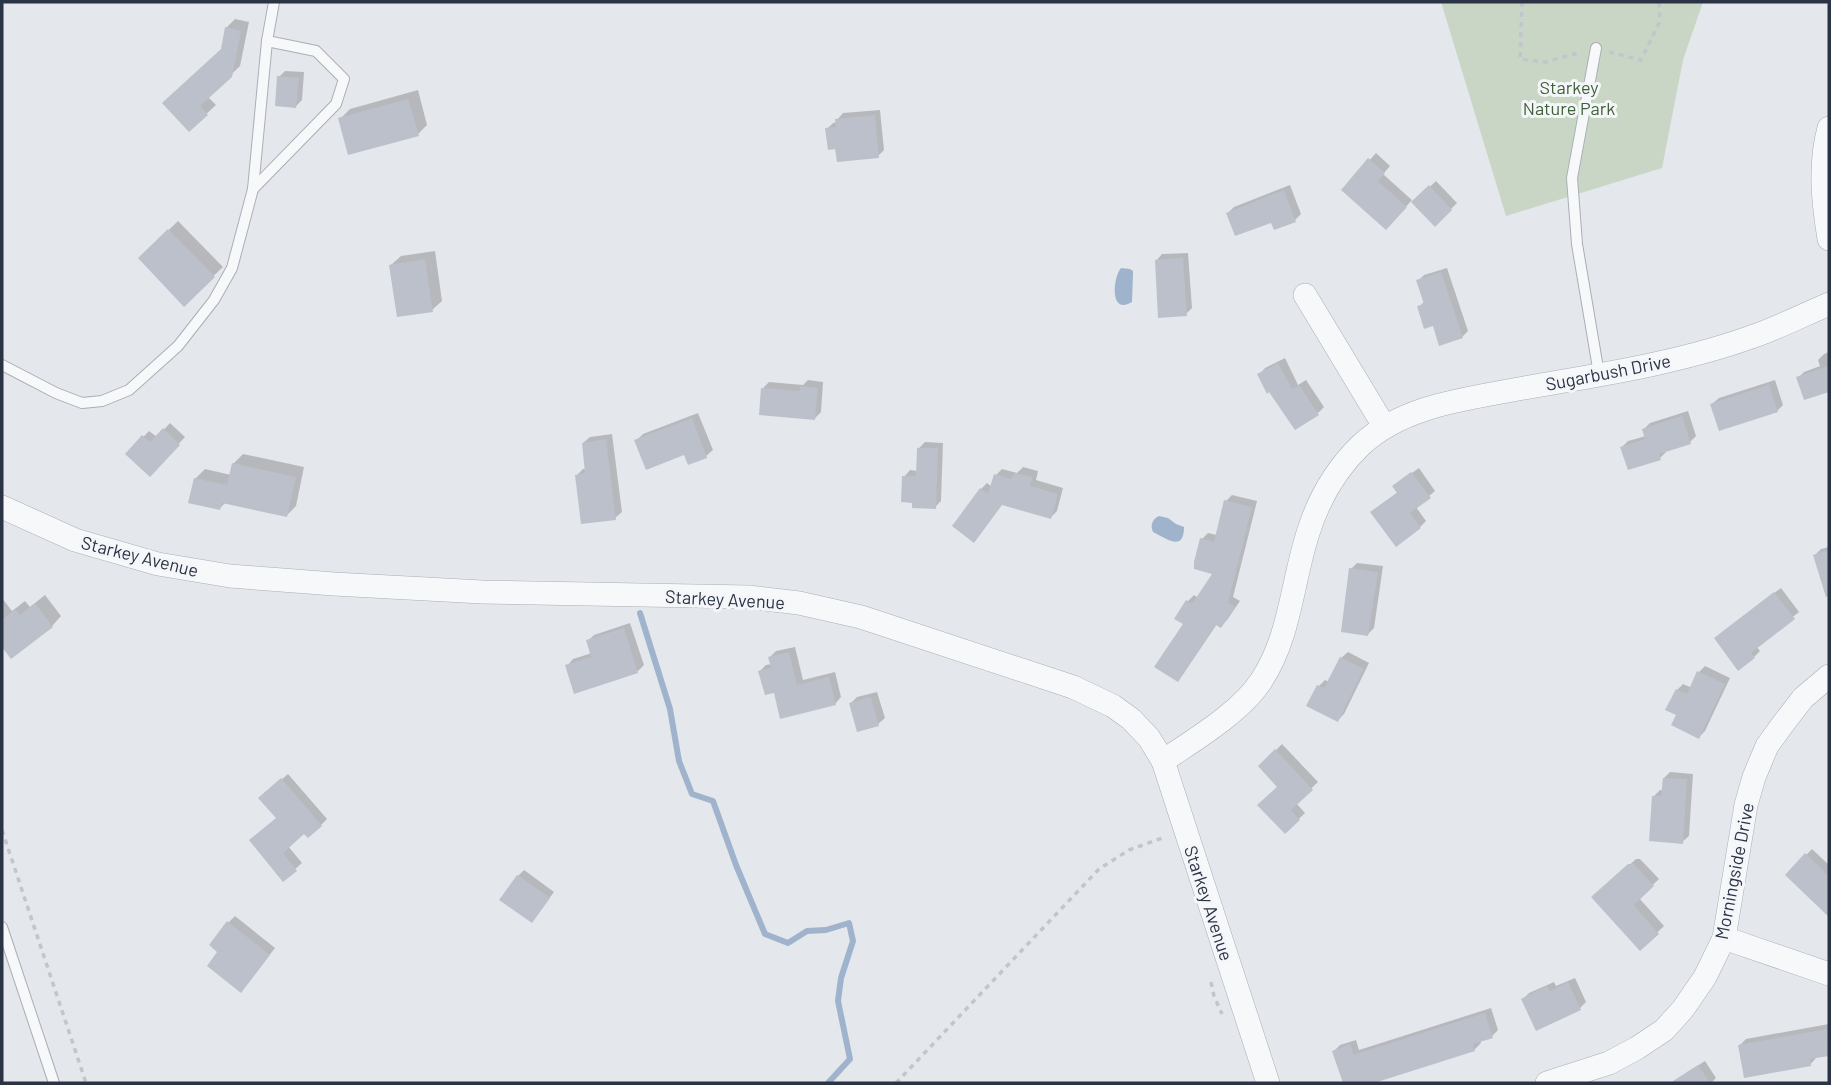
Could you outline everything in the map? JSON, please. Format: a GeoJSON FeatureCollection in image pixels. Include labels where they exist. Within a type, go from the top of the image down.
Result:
{"type":"FeatureCollection","features":[{"type":"Feature","properties":{"kind":"street"},"geometry":{"type":"LineString","coordinates":[[1829,128],[1822,177],[1829,239]]}},
{"type":"Feature","properties":{"kind":"street"},"geometry":{"type":"LineString","coordinates":[[1305,295],[1384,426]]}},
{"type":"Feature","properties":{"kind":"street","name":"Sugarbush Drive"},"geometry":{"type":"LineString","coordinates":[[1163,761],[1234,710],[1260,684],[1274,660],[1283,635],[1309,530],[1321,500],[1338,472],[1360,447],[1384,426],[1420,411],[1463,400],[1655,364],[1704,352],[1752,337],[1829,304]]}},
{"type":"Feature","properties":{"kind":"street","name":"Starkey Avenue"},"geometry":{"type":"LineString","coordinates":[[2,507],[75,540],[158,564],[230,576],[482,592],[749,597],[799,603],[861,617],[1073,687],[1113,706],[1131,719],[1149,738],[1163,761],[1268,1083]]}},
{"type":"Feature","properties":{"kind":"street","name":"Morningside Drive"},"geometry":{"type":"LineString","coordinates":[[1547,1083],[1609,1063],[1637,1048],[1664,1030],[1683,1009],[1705,977],[1724,938],[1746,805],[1754,777],[1768,746],[1783,724],[1803,698],[1829,676]]}},
{"type":"Feature","properties":{"kind":"street"},"geometry":{"type":"LineString","coordinates":[[1724,938],[1829,974]]}},
{"type":"Feature","properties":{"kind":"lane"},"geometry":{"type":"LineString","coordinates":[[2,365],[56,394],[82,403],[102,401],[129,390],[178,346],[214,300],[232,268],[253,189],[267,41],[274,2]]}},
{"type":"Feature","properties":{"kind":"lane"},"geometry":{"type":"LineString","coordinates":[[253,189],[336,104],[344,79],[316,51],[267,41]]}},
{"type":"Feature","properties":{"kind":"lane"},"geometry":{"type":"LineString","coordinates":[[1596,48],[1572,178],[1577,244],[1599,374]]}},
{"type":"Feature","properties":{"kind":"lane"},"geometry":{"type":"LineString","coordinates":[[2,927],[54,1083]]}},
{"type":"Feature","properties":{"kind":"path"},"geometry":{"type":"LineString","coordinates":[[1522,2],[1520,59],[1545,62],[1596,48],[1641,60],[1660,21],[1659,2]]}},
{"type":"Feature","properties":{"kind":"path"},"geometry":{"type":"LineString","coordinates":[[2,830],[86,1083]]}},
{"type":"Feature","properties":{"kind":"path"},"geometry":{"type":"LineString","coordinates":[[896,1083],[1099,869],[1129,850],[1165,837]]}},
{"type":"Feature","properties":{"kind":"green space","name":"Starkey Nature Park"},"geometry":{"type":"Polygon","coordinates":[[[1441,2],[1703,2],[1683,60],[1662,168],[1506,216],[1441,2]]]}},
{"type":"Feature","properties":{"kind":"water"},"geometry":{"type":"Polygon","coordinates":[[[1121,268],[1133,271],[1132,302],[1125,305],[1119,304],[1115,294],[1116,279],[1121,268]]]}},
{"type":"Feature","properties":{"kind":"water"},"geometry":{"type":"Polygon","coordinates":[[[1159,516],[1184,527],[1181,539],[1174,542],[1153,532],[1152,523],[1159,516]]]}},
{"type":"Feature","properties":{"kind":"building"},"geometry":{"type":"Polygon","coordinates":[[[225,27],[241,31],[232,77],[200,106],[208,115],[189,132],[162,103],[221,49],[225,27]]]}},
{"type":"Feature","properties":{"kind":"building"},"geometry":{"type":"Polygon","coordinates":[[[277,76],[299,78],[296,108],[275,106],[277,76]]]}},
{"type":"Feature","properties":{"kind":"building"},"geometry":{"type":"Polygon","coordinates":[[[408,99],[419,136],[348,155],[338,118],[408,99]]]}},
{"type":"Feature","properties":{"kind":"building"},"geometry":{"type":"Polygon","coordinates":[[[875,115],[879,158],[837,162],[835,149],[828,150],[825,128],[836,127],[835,119],[875,115]]]}},
{"type":"Feature","properties":{"kind":"building"},"geometry":{"type":"Polygon","coordinates":[[[1368,158],[1385,173],[1378,181],[1407,207],[1386,230],[1341,190],[1368,158]]]}},
{"type":"Feature","properties":{"kind":"building"},"geometry":{"type":"Polygon","coordinates":[[[1429,185],[1452,210],[1435,227],[1411,202],[1429,185]]]}},
{"type":"Feature","properties":{"kind":"building"},"geometry":{"type":"Polygon","coordinates":[[[1284,190],[1296,222],[1274,230],[1271,223],[1235,236],[1226,213],[1284,190]]]}},
{"type":"Feature","properties":{"kind":"building"},"geometry":{"type":"Polygon","coordinates":[[[168,229],[215,277],[184,307],[138,258],[168,229]]]}},
{"type":"Feature","properties":{"kind":"building"},"geometry":{"type":"Polygon","coordinates":[[[1183,258],[1187,316],[1158,318],[1155,260],[1183,258]]]}},
{"type":"Feature","properties":{"kind":"building"},"geometry":{"type":"Polygon","coordinates":[[[425,259],[433,312],[397,317],[389,265],[425,259]]]}},
{"type":"Feature","properties":{"kind":"building"},"geometry":{"type":"Polygon","coordinates":[[[1441,272],[1463,338],[1439,346],[1433,326],[1424,329],[1417,306],[1424,304],[1416,280],[1441,272]]]}},
{"type":"Feature","properties":{"kind":"building"},"geometry":{"type":"Polygon","coordinates":[[[1278,363],[1292,389],[1299,385],[1319,415],[1295,430],[1269,392],[1267,394],[1257,374],[1278,363]]]}},
{"type":"Feature","properties":{"kind":"building"},"geometry":{"type":"Polygon","coordinates":[[[1829,366],[1829,392],[1804,400],[1796,377],[1829,366]]]}},
{"type":"Feature","properties":{"kind":"building"},"geometry":{"type":"Polygon","coordinates":[[[1769,385],[1778,412],[1719,431],[1710,404],[1769,385]]]}},
{"type":"Feature","properties":{"kind":"building"},"geometry":{"type":"Polygon","coordinates":[[[800,386],[818,388],[815,420],[759,415],[761,388],[800,391],[800,386]]]}},
{"type":"Feature","properties":{"kind":"building"},"geometry":{"type":"Polygon","coordinates":[[[1682,416],[1691,444],[1659,454],[1661,460],[1628,470],[1620,447],[1645,439],[1642,429],[1682,416]]]}},
{"type":"Feature","properties":{"kind":"building"},"geometry":{"type":"Polygon","coordinates":[[[692,418],[707,458],[688,465],[684,455],[646,470],[634,440],[692,418]]]}},
{"type":"Feature","properties":{"kind":"building"},"geometry":{"type":"Polygon","coordinates":[[[163,428],[180,445],[150,477],[125,454],[142,435],[150,442],[163,428]]]}},
{"type":"Feature","properties":{"kind":"building"},"geometry":{"type":"Polygon","coordinates":[[[606,439],[616,520],[581,524],[575,475],[585,473],[582,443],[606,439]]]}},
{"type":"Feature","properties":{"kind":"building"},"geometry":{"type":"Polygon","coordinates":[[[917,448],[938,448],[936,509],[912,508],[912,503],[901,502],[902,476],[916,476],[917,448]]]}},
{"type":"Feature","properties":{"kind":"building"},"geometry":{"type":"Polygon","coordinates":[[[232,463],[296,477],[287,517],[222,503],[220,510],[188,503],[194,478],[227,485],[232,463]]]}},
{"type":"Feature","properties":{"kind":"building"},"geometry":{"type":"Polygon","coordinates":[[[1411,472],[1431,498],[1410,513],[1421,528],[1396,547],[1370,512],[1397,493],[1392,486],[1411,472]]]}},
{"type":"Feature","properties":{"kind":"building"},"geometry":{"type":"Polygon","coordinates":[[[1015,473],[1033,477],[1030,486],[1058,494],[1051,519],[1002,505],[974,543],[952,526],[980,488],[988,494],[994,474],[1011,479],[1015,473]]]}},
{"type":"Feature","properties":{"kind":"building"},"geometry":{"type":"Polygon","coordinates":[[[1224,500],[1252,507],[1228,603],[1235,607],[1221,628],[1216,625],[1178,682],[1154,667],[1183,624],[1174,619],[1186,600],[1192,604],[1212,574],[1194,569],[1194,562],[1200,538],[1214,542],[1224,500]]]}},
{"type":"Feature","properties":{"kind":"building"},"geometry":{"type":"Polygon","coordinates":[[[1829,550],[1829,596],[1826,597],[1813,555],[1829,550]]]}},
{"type":"Feature","properties":{"kind":"building"},"geometry":{"type":"Polygon","coordinates":[[[1349,568],[1378,572],[1368,636],[1341,632],[1349,568]]]}},
{"type":"Feature","properties":{"kind":"building"},"geometry":{"type":"Polygon","coordinates":[[[1774,592],[1795,619],[1751,653],[1755,658],[1738,671],[1714,638],[1774,592]]]}},
{"type":"Feature","properties":{"kind":"building"},"geometry":{"type":"Polygon","coordinates":[[[35,603],[53,627],[11,659],[2,647],[2,620],[15,609],[20,615],[35,603]]]}},
{"type":"Feature","properties":{"kind":"building"},"geometry":{"type":"Polygon","coordinates":[[[624,628],[638,673],[574,694],[565,665],[591,657],[586,640],[624,628]]]}},
{"type":"Feature","properties":{"kind":"building"},"geometry":{"type":"Polygon","coordinates":[[[789,652],[797,685],[829,677],[836,705],[780,719],[774,693],[765,695],[758,671],[771,668],[768,657],[789,652]]]}},
{"type":"Feature","properties":{"kind":"building"},"geometry":{"type":"Polygon","coordinates":[[[1340,657],[1364,669],[1338,722],[1306,706],[1317,685],[1324,688],[1340,657]]]}},
{"type":"Feature","properties":{"kind":"building"},"geometry":{"type":"Polygon","coordinates":[[[1697,671],[1725,684],[1699,739],[1671,725],[1676,715],[1665,710],[1676,689],[1687,694],[1697,671]]]}},
{"type":"Feature","properties":{"kind":"building"},"geometry":{"type":"Polygon","coordinates":[[[871,697],[879,726],[857,732],[849,703],[871,697]]]}},
{"type":"Feature","properties":{"kind":"building"},"geometry":{"type":"Polygon","coordinates":[[[1275,749],[1313,790],[1291,810],[1300,820],[1285,834],[1257,805],[1277,787],[1258,766],[1275,749]]]}},
{"type":"Feature","properties":{"kind":"building"},"geometry":{"type":"Polygon","coordinates":[[[281,778],[322,826],[308,838],[304,834],[283,853],[297,871],[283,882],[249,840],[276,818],[258,798],[281,778]]]}},
{"type":"Feature","properties":{"kind":"building"},"geometry":{"type":"Polygon","coordinates":[[[1663,778],[1687,779],[1683,844],[1649,841],[1652,796],[1661,796],[1663,778]]]}},
{"type":"Feature","properties":{"kind":"building"},"geometry":{"type":"Polygon","coordinates":[[[1805,853],[1829,876],[1829,917],[1785,875],[1805,853]]]}},
{"type":"Feature","properties":{"kind":"building"},"geometry":{"type":"Polygon","coordinates":[[[1628,864],[1634,864],[1654,886],[1634,905],[1659,934],[1640,951],[1591,897],[1628,864]]]}},
{"type":"Feature","properties":{"kind":"building"},"geometry":{"type":"Polygon","coordinates":[[[517,875],[550,898],[532,923],[499,900],[517,875]]]}},
{"type":"Feature","properties":{"kind":"building"},"geometry":{"type":"Polygon","coordinates":[[[227,921],[270,955],[241,993],[207,966],[217,952],[209,945],[227,921]]]}},
{"type":"Feature","properties":{"kind":"building"},"geometry":{"type":"Polygon","coordinates":[[[1568,982],[1581,1010],[1536,1031],[1521,999],[1547,986],[1550,991],[1568,982]]]}},
{"type":"Feature","properties":{"kind":"building"},"geometry":{"type":"Polygon","coordinates":[[[1485,1013],[1493,1038],[1473,1044],[1475,1051],[1374,1083],[1343,1083],[1332,1051],[1350,1044],[1353,1055],[1485,1013]]]}},
{"type":"Feature","properties":{"kind":"building"},"geometry":{"type":"Polygon","coordinates":[[[1827,1029],[1829,1056],[1810,1059],[1811,1066],[1744,1078],[1738,1045],[1827,1029]]]}},
{"type":"Feature","properties":{"kind":"building"},"geometry":{"type":"Polygon","coordinates":[[[1698,1065],[1710,1083],[1670,1083],[1698,1065]]]}},
{"type":"Feature","properties":{"kind":"waterway"},"geometry":{"type":"LineString","coordinates":[[640,613],[670,709],[679,761],[692,794],[713,801],[765,934],[788,943],[807,931],[826,930],[849,923],[853,941],[841,978],[838,1001],[850,1059],[828,1083]]}}]}
